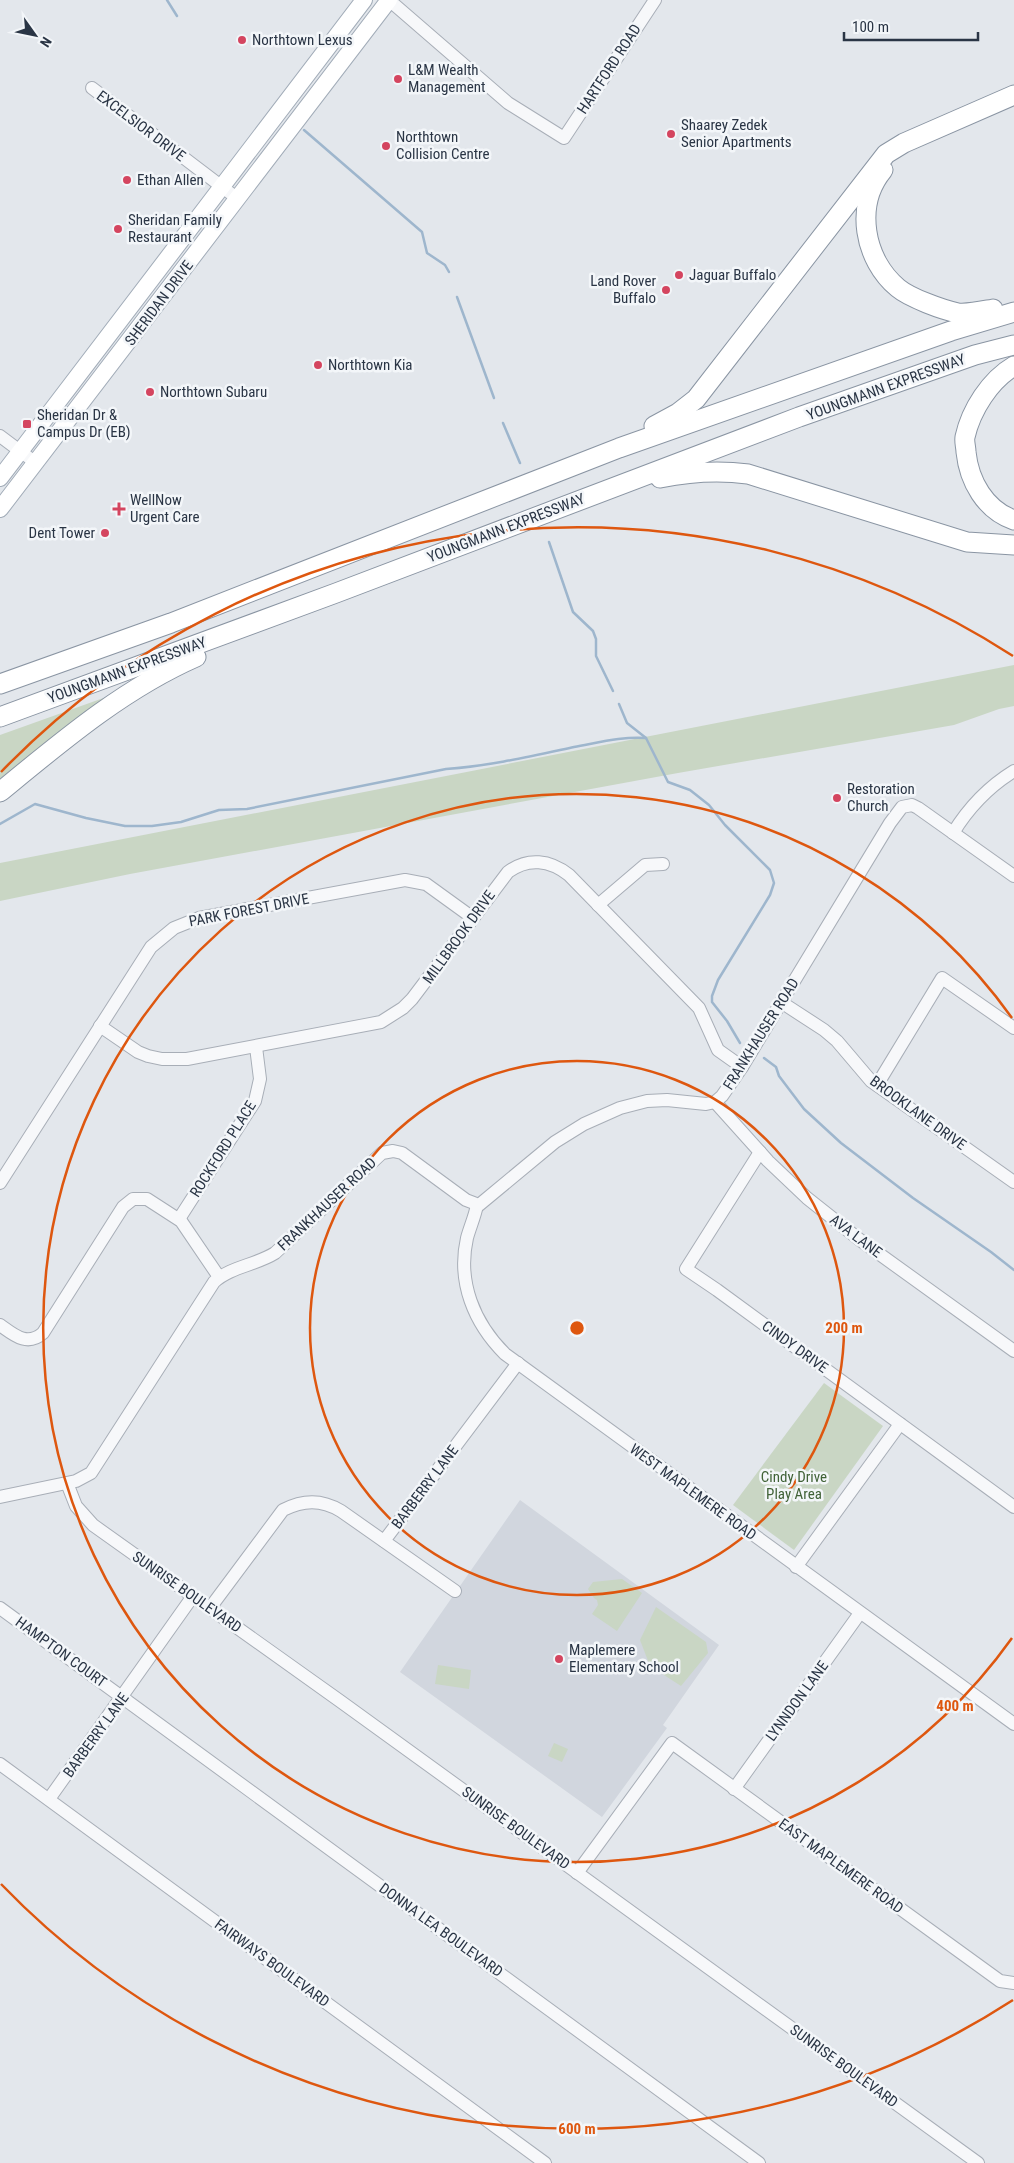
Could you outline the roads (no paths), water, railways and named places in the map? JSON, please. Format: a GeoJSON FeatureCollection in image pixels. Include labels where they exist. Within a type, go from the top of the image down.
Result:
{"type":"FeatureCollection","features":[{"type":"Feature","properties":{"kind":"highway"},"geometry":{"type":"LineString","coordinates":[[619,448],[678,413],[696,399],[886,154],[904,143],[1014,95]]}},
{"type":"Feature","properties":{"kind":"highway"},"geometry":{"type":"LineString","coordinates":[[1014,105],[908,151],[892,161],[882,171],[871,189],[866,206],[865,234],[876,262],[898,288],[932,305],[960,313],[1014,307]]}},
{"type":"Feature","properties":{"kind":"highway","name":"YOUNGMANN EXPRESSWAY"},"geometry":{"type":"LineString","coordinates":[[0,684],[171,623],[619,448],[951,331],[1014,312]]}},
{"type":"Feature","properties":{"kind":"highway","name":"YOUNGMANN EXPRESSWAY"},"geometry":{"type":"LineString","coordinates":[[0,717],[336,593],[799,417],[966,358],[1014,345]]}},
{"type":"Feature","properties":{"kind":"highway"},"geometry":{"type":"LineString","coordinates":[[1014,366],[1000,377],[974,410],[965,439],[968,467],[977,488],[991,506],[1005,517],[1014,520]]}},
{"type":"Feature","properties":{"kind":"highway"},"geometry":{"type":"LineString","coordinates":[[610,488],[677,474],[727,471],[748,474],[967,542],[1014,545]]}},
{"type":"Feature","properties":{"kind":"highway"},"geometry":{"type":"LineString","coordinates":[[0,792],[58,744],[130,693],[176,666],[336,593]]}},
{"type":"Feature","properties":{"kind":"main road","name":"SHERIDAN DRIVE"},"geometry":{"type":"LineString","coordinates":[[0,478],[364,0]]}},
{"type":"Feature","properties":{"kind":"main road","name":"SHERIDAN DRIVE"},"geometry":{"type":"LineString","coordinates":[[0,509],[389,0]]}},
{"type":"Feature","properties":{"kind":"street","name":"HARTFORD ROAD"},"geometry":{"type":"LineString","coordinates":[[389,0],[508,103],[564,138],[655,0]]}},
{"type":"Feature","properties":{"kind":"street","name":"EXCELSIOR DRIVE"},"geometry":{"type":"LineString","coordinates":[[92,88],[238,199]]}},
{"type":"Feature","properties":{"kind":"street"},"geometry":{"type":"LineString","coordinates":[[0,436],[36,463]]}},
{"type":"Feature","properties":{"kind":"street"},"geometry":{"type":"LineString","coordinates":[[953,833],[974,803],[988,788],[1014,772]]}},
{"type":"Feature","properties":{"kind":"street","name":"FRANKHAUSER ROAD"},"geometry":{"type":"LineString","coordinates":[[219,1277],[265,1259],[275,1253],[382,1153],[393,1151],[402,1153],[466,1200],[477,1205],[485,1201],[555,1142],[584,1124],[602,1116],[654,1100],[706,1104],[715,1102],[722,1096],[742,1067],[899,810],[907,805],[915,806],[1014,876]]}},
{"type":"Feature","properties":{"kind":"street","name":"MILLBROOK DRIVE"},"geometry":{"type":"LineString","coordinates":[[100,1026],[138,1052],[162,1059],[187,1060],[381,1022],[412,1000],[508,872],[515,867],[535,862],[551,864],[561,869],[598,905],[699,1008],[718,1050],[742,1067]]}},
{"type":"Feature","properties":{"kind":"street"},"geometry":{"type":"LineString","coordinates":[[598,905],[645,865],[663,864]]}},
{"type":"Feature","properties":{"kind":"street","name":"PARK FOREST DRIVE"},"geometry":{"type":"LineString","coordinates":[[0,1183],[151,947],[174,928],[199,918],[406,880],[426,884],[473,918]]}},
{"type":"Feature","properties":{"kind":"street"},"geometry":{"type":"LineString","coordinates":[[877,1085],[942,978],[1014,1028]]}},
{"type":"Feature","properties":{"kind":"street","name":"BROOKLANE DRIVE"},"geometry":{"type":"LineString","coordinates":[[781,1002],[824,1030],[837,1041],[871,1081],[1014,1182]]}},
{"type":"Feature","properties":{"kind":"street","name":"ROCKFORD PLACE"},"geometry":{"type":"LineString","coordinates":[[179,1219],[255,1101],[260,1079],[256,1047]]}},
{"type":"Feature","properties":{"kind":"street","name":"AVA LANE"},"geometry":{"type":"LineString","coordinates":[[715,1102],[760,1152],[807,1198],[1014,1352]]}},
{"type":"Feature","properties":{"kind":"street","name":"CINDY DRIVE"},"geometry":{"type":"LineString","coordinates":[[760,1152],[686,1269],[1014,1507]]}},
{"type":"Feature","properties":{"kind":"street"},"geometry":{"type":"LineString","coordinates":[[0,1325],[16,1337],[26,1340],[38,1337],[43,1333],[127,1202],[140,1198],[147,1199],[179,1219],[219,1277],[210,1287],[95,1469],[86,1477],[67,1483],[2,1494]]}},
{"type":"Feature","properties":{"kind":"street","name":"WEST MAPLEMERE ROAD"},"geometry":{"type":"LineString","coordinates":[[477,1205],[465,1255],[469,1300],[475,1315],[488,1336],[505,1354],[1014,1724]]}},
{"type":"Feature","properties":{"kind":"street","name":"BARBERRY LANE"},"geometry":{"type":"LineString","coordinates":[[210,1608],[283,1510],[297,1503],[318,1502],[336,1508],[384,1542],[518,1363]]}},
{"type":"Feature","properties":{"kind":"street"},"geometry":{"type":"LineString","coordinates":[[796,1567],[900,1424]]}},
{"type":"Feature","properties":{"kind":"street","name":"SUNRISE BOULEVARD"},"geometry":{"type":"LineString","coordinates":[[67,1483],[76,1506],[93,1525],[577,1872],[978,2163]]}},
{"type":"Feature","properties":{"kind":"street"},"geometry":{"type":"LineString","coordinates":[[384,1542],[455,1591]]}},
{"type":"Feature","properties":{"kind":"street","name":"BARBERRY LANE"},"geometry":{"type":"LineString","coordinates":[[49,1799],[193,1596]]}},
{"type":"Feature","properties":{"kind":"street","name":"HAMPTON COURT"},"geometry":{"type":"LineString","coordinates":[[0,1608],[123,1697]]}},
{"type":"Feature","properties":{"kind":"street","name":"LYNNDON LANE"},"geometry":{"type":"LineString","coordinates":[[734,1789],[860,1613]]}},
{"type":"Feature","properties":{"kind":"street","name":"DONNA LEA BOULEVARD"},"geometry":{"type":"LineString","coordinates":[[123,1697],[759,2163]]}},
{"type":"Feature","properties":{"kind":"street","name":"EAST MAPLEMERE ROAD"},"geometry":{"type":"LineString","coordinates":[[577,1872],[672,1744],[1000,1981],[1014,1983]]}},
{"type":"Feature","properties":{"kind":"street","name":"FAIRWAYS BOULEVARD"},"geometry":{"type":"LineString","coordinates":[[0,1764],[545,2163]]}},
{"type":"Feature","properties":{"kind":"waterway"},"geometry":{"type":"LineString","coordinates":[[167,0],[177,16]]}},
{"type":"Feature","properties":{"kind":"waterway"},"geometry":{"type":"LineString","coordinates":[[304,130],[422,232],[427,253],[445,265],[449,272]]}},
{"type":"Feature","properties":{"kind":"waterway"},"geometry":{"type":"LineString","coordinates":[[457,297],[494,398]]}},
{"type":"Feature","properties":{"kind":"waterway"},"geometry":{"type":"LineString","coordinates":[[503,423],[520,463]]}},
{"type":"Feature","properties":{"kind":"waterway"},"geometry":{"type":"LineString","coordinates":[[549,542],[573,612],[593,631],[596,639],[596,656],[613,691]]}},
{"type":"Feature","properties":{"kind":"waterway"},"geometry":{"type":"LineString","coordinates":[[619,704],[627,723],[646,738],[668,782],[690,790],[709,805],[725,825],[770,870],[774,883],[770,895],[718,980],[712,996],[712,1002],[727,1021],[740,1043]]}},
{"type":"Feature","properties":{"kind":"waterway"},"geometry":{"type":"LineString","coordinates":[[0,824],[35,804],[125,826],[152,826],[181,822],[219,810],[247,809],[446,769],[494,763],[610,740],[646,738]]}},
{"type":"Feature","properties":{"kind":"waterway"},"geometry":{"type":"LineString","coordinates":[[764,1058],[776,1067],[779,1076],[804,1109],[841,1143],[913,1198],[1014,1270]]}},
{"type":"Feature","properties":{"kind":"place","name":"Northtown Lexus"},"geometry":{"type":"Point","coordinates":[242,40]}},
{"type":"Feature","properties":{"kind":"place","name":"L&M Wealth Management"},"geometry":{"type":"Point","coordinates":[398,79]}},
{"type":"Feature","properties":{"kind":"place","name":"Shaarey Zedek Senior Apartments"},"geometry":{"type":"Point","coordinates":[671,134]}},
{"type":"Feature","properties":{"kind":"place","name":"Northtown Collision Centre"},"geometry":{"type":"Point","coordinates":[386,146]}},
{"type":"Feature","properties":{"kind":"place","name":"Ethan Allen"},"geometry":{"type":"Point","coordinates":[127,180]}},
{"type":"Feature","properties":{"kind":"place","name":"Sheridan Family Restaurant"},"geometry":{"type":"Point","coordinates":[118,229]}},
{"type":"Feature","properties":{"kind":"place","name":"Jaguar Buffalo"},"geometry":{"type":"Point","coordinates":[679,275]}},
{"type":"Feature","properties":{"kind":"place","name":"Land Rover Buffalo"},"geometry":{"type":"Point","coordinates":[666,290]}},
{"type":"Feature","properties":{"kind":"place","name":"Northtown Kia"},"geometry":{"type":"Point","coordinates":[318,365]}},
{"type":"Feature","properties":{"kind":"place","name":"Northtown Subaru"},"geometry":{"type":"Point","coordinates":[150,392]}},
{"type":"Feature","properties":{"kind":"place","name":"Sheridan Dr & Campus Dr (EB)"},"geometry":{"type":"Point","coordinates":[27,424]}},
{"type":"Feature","properties":{"kind":"place","name":"WellNow Urgent Care"},"geometry":{"type":"Point","coordinates":[119,509]}},
{"type":"Feature","properties":{"kind":"place","name":"Dent Tower"},"geometry":{"type":"Point","coordinates":[105,533]}},
{"type":"Feature","properties":{"kind":"place","name":"Restoration Church"},"geometry":{"type":"Point","coordinates":[837,798]}},
{"type":"Feature","properties":{"kind":"place","name":"Maplemere Elementary School"},"geometry":{"type":"Point","coordinates":[559,1659]}},
{"type":"Feature","properties":{"kind":"park label","name":"Cindy Drive Play Area"},"geometry":{"type":"Point","coordinates":[794,1486]}}]}
